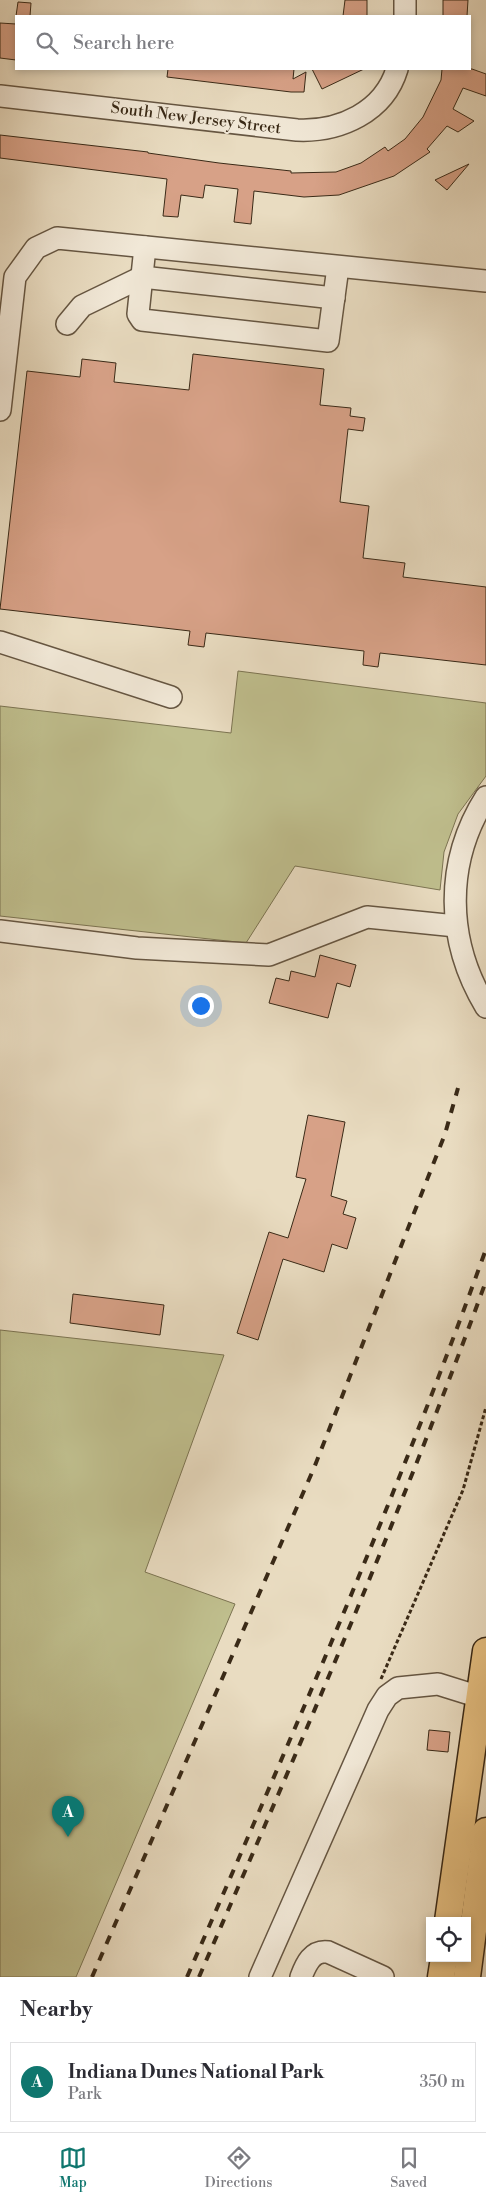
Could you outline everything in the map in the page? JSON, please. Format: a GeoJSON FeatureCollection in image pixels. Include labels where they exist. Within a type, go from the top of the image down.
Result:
{"type":"FeatureCollection","features":[{"type":"Feature","properties":{"kind":"main road"},"geometry":{"type":"LineString","coordinates":[[449,1917],[482,1698],[486,1651]]}},
{"type":"Feature","properties":{"kind":"main road"},"geometry":{"type":"LineString","coordinates":[[467,1977],[486,1831]]}},
{"type":"Feature","properties":{"kind":"main road"},"geometry":{"type":"LineString","coordinates":[[441,1977],[443,1962]]}},
{"type":"Feature","properties":{"kind":"street"},"geometry":{"type":"LineString","coordinates":[[405,0],[405,15]]}},
{"type":"Feature","properties":{"kind":"street","name":"South New Jersey Street"},"geometry":{"type":"LineString","coordinates":[[0,96],[319,130],[343,124],[369,110],[382,97],[397,70]]}},
{"type":"Feature","properties":{"kind":"street"},"geometry":{"type":"LineString","coordinates":[[0,410],[15,277],[36,248],[57,238],[486,280]]}},
{"type":"Feature","properties":{"kind":"street"},"geometry":{"type":"LineString","coordinates":[[145,247],[138,314],[142,320],[328,341],[338,267]]}},
{"type":"Feature","properties":{"kind":"street"},"geometry":{"type":"LineString","coordinates":[[67,324],[82,306],[142,277],[334,298]]}},
{"type":"Feature","properties":{"kind":"street"},"geometry":{"type":"LineString","coordinates":[[0,642],[171,697]]}},
{"type":"Feature","properties":{"kind":"street"},"geometry":{"type":"LineString","coordinates":[[486,797],[466,835],[455,890],[456,926],[465,964],[474,986],[486,1007]]}},
{"type":"Feature","properties":{"kind":"street"},"geometry":{"type":"LineString","coordinates":[[0,931],[137,948],[269,955],[367,917],[456,926]]}},
{"type":"Feature","properties":{"kind":"street"},"geometry":{"type":"LineString","coordinates":[[260,1977],[378,1710],[387,1696],[398,1688],[438,1684],[482,1698]]}},
{"type":"Feature","properties":{"kind":"street"},"geometry":{"type":"LineString","coordinates":[[301,1977],[307,1962],[315,1954],[322,1951],[383,1977]]}},
{"type":"Feature","properties":{"kind":"path"},"geometry":{"type":"LineString","coordinates":[[378,1710],[379,1683],[462,1490],[486,1407]]}},
{"type":"Feature","properties":{"kind":"shaded area"},"geometry":{"type":"Polygon","coordinates":[[[238,671],[486,703],[486,776],[458,814],[444,852],[440,890],[295,866],[246,943],[0,916],[0,706],[231,733],[238,671]]]}},
{"type":"Feature","properties":{"kind":"shaded area"},"geometry":{"type":"Polygon","coordinates":[[[0,1330],[224,1355],[145,1572],[235,1604],[76,1977],[0,1977],[0,1330]]]}},
{"type":"Feature","properties":{"kind":"building"},"geometry":{"type":"Polygon","coordinates":[[[345,0],[367,0],[367,15],[343,15],[345,0]]]}},
{"type":"Feature","properties":{"kind":"building"},"geometry":{"type":"Polygon","coordinates":[[[443,0],[468,0],[467,15],[443,15],[443,0]]]}},
{"type":"Feature","properties":{"kind":"building"},"geometry":{"type":"Polygon","coordinates":[[[18,2],[31,3],[30,15],[16,15],[18,2]]]}},
{"type":"Feature","properties":{"kind":"building"},"geometry":{"type":"Polygon","coordinates":[[[0,23],[15,24],[15,60],[0,58],[0,23]]]}},
{"type":"Feature","properties":{"kind":"building"},"geometry":{"type":"Polygon","coordinates":[[[472,69],[486,74],[486,96],[463,88],[453,109],[474,121],[458,132],[447,126],[427,149],[430,152],[394,176],[339,195],[304,197],[254,191],[251,224],[234,222],[238,189],[205,185],[203,198],[181,195],[178,217],[163,216],[167,179],[0,158],[0,135],[148,152],[219,163],[291,171],[291,173],[336,172],[361,163],[385,147],[388,151],[405,139],[423,117],[441,80],[442,70],[472,69]]]}},
{"type":"Feature","properties":{"kind":"building"},"geometry":{"type":"Polygon","coordinates":[[[168,70],[294,70],[293,79],[306,72],[304,92],[167,77],[168,70]]]}},
{"type":"Feature","properties":{"kind":"building"},"geometry":{"type":"Polygon","coordinates":[[[312,70],[362,70],[322,89],[312,70]]]}},
{"type":"Feature","properties":{"kind":"building"},"geometry":{"type":"Polygon","coordinates":[[[469,164],[447,190],[435,180],[469,164]]]}},
{"type":"Feature","properties":{"kind":"building"},"geometry":{"type":"Polygon","coordinates":[[[193,354],[324,369],[320,405],[351,408],[350,416],[365,418],[363,431],[348,429],[340,502],[369,506],[363,558],[405,563],[403,577],[486,587],[486,665],[380,653],[378,667],[363,665],[364,651],[206,633],[204,647],[188,645],[190,631],[0,609],[27,371],[80,377],[82,359],[116,363],[114,382],[189,390],[193,354]]]}},
{"type":"Feature","properties":{"kind":"building"},"geometry":{"type":"Polygon","coordinates":[[[320,955],[356,965],[350,987],[337,983],[328,1018],[269,1003],[276,978],[289,981],[291,971],[315,977],[320,955]]]}},
{"type":"Feature","properties":{"kind":"building"},"geometry":{"type":"Polygon","coordinates":[[[308,1115],[345,1122],[331,1196],[347,1201],[343,1214],[356,1218],[347,1249],[332,1244],[324,1272],[283,1259],[258,1340],[237,1333],[269,1232],[288,1238],[306,1179],[296,1177],[308,1115]]]}},
{"type":"Feature","properties":{"kind":"building"},"geometry":{"type":"Polygon","coordinates":[[[73,1294],[164,1305],[160,1335],[70,1323],[73,1294]]]}},
{"type":"Feature","properties":{"kind":"building"},"geometry":{"type":"Polygon","coordinates":[[[429,1730],[450,1732],[448,1752],[427,1750],[429,1730]]]}},
{"type":"Feature","properties":{"kind":"railway"},"geometry":{"type":"LineString","coordinates":[[92,1977],[314,1468],[445,1134],[458,1088]]}},
{"type":"Feature","properties":{"kind":"railway"},"geometry":{"type":"LineString","coordinates":[[187,1977],[380,1525],[452,1342],[486,1249]]}},
{"type":"Feature","properties":{"kind":"railway"},"geometry":{"type":"LineString","coordinates":[[199,1977],[384,1544],[486,1281]]}},
{"type":"Feature","properties":{"kind":"place","name":"Indiana Dunes National Park"},"geometry":{"type":"Point","coordinates":[68,1837]}}]}
